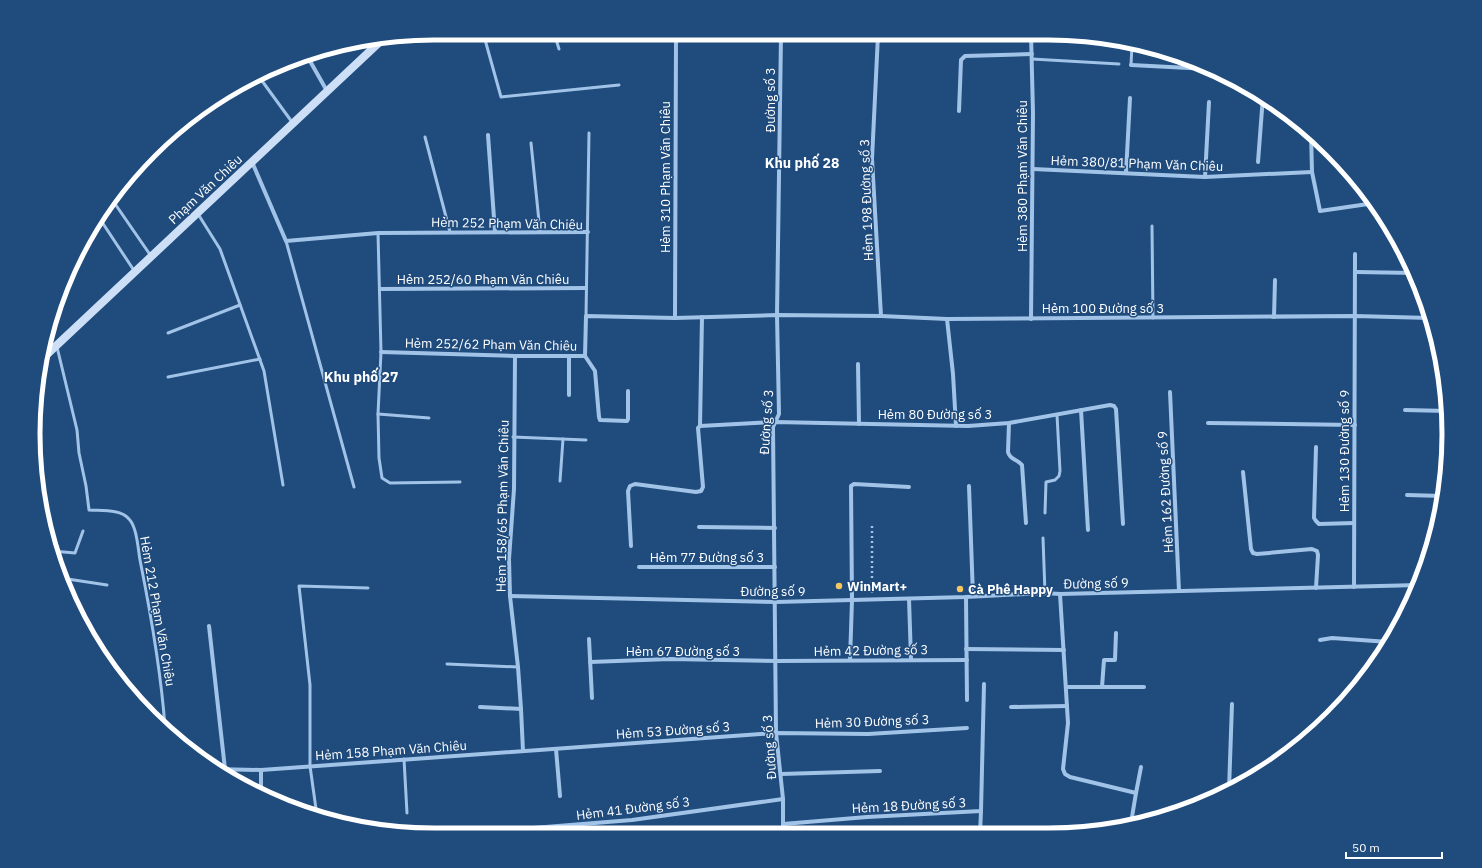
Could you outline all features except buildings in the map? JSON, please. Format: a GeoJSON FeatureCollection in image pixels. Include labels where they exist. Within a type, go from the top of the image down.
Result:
{"type":"FeatureCollection","features":[{"type":"Feature","properties":{"kind":"main road","name":"Phạm Văn Chiêu"},"geometry":{"type":"LineString","coordinates":[[49,352],[378,44]]}},
{"type":"Feature","properties":{"kind":"street","name":"Hẻm 310 Phạm Văn Chiêu"},"geometry":{"type":"LineString","coordinates":[[675,318],[676,40]]}},
{"type":"Feature","properties":{"kind":"street","name":"Đường số 3"},"geometry":{"type":"LineString","coordinates":[[781,40],[777,315],[779,414],[773,427],[776,602],[776,733],[781,774],[784,828]]}},
{"type":"Feature","properties":{"kind":"street","name":"Hẻm 198 Đường số 3"},"geometry":{"type":"LineString","coordinates":[[878,40],[872,159],[881,316]]}},
{"type":"Feature","properties":{"kind":"street","name":"Hẻm 380 Phạm Văn Chiêu"},"geometry":{"type":"LineString","coordinates":[[1031,40],[1033,169],[1031,318]]}},
{"type":"Feature","properties":{"kind":"street"},"geometry":{"type":"LineString","coordinates":[[959,111],[961,60],[965,56],[1032,54]]}},
{"type":"Feature","properties":{"kind":"street"},"geometry":{"type":"LineString","coordinates":[[309,60],[327,92]]}},
{"type":"Feature","properties":{"kind":"street"},"geometry":{"type":"LineString","coordinates":[[1131,65],[1194,68]]}},
{"type":"Feature","properties":{"kind":"street"},"geometry":{"type":"LineString","coordinates":[[1126,173],[1130,98]]}},
{"type":"Feature","properties":{"kind":"street"},"geometry":{"type":"LineString","coordinates":[[1205,177],[1209,102]]}},
{"type":"Feature","properties":{"kind":"street"},"geometry":{"type":"LineString","coordinates":[[1258,162],[1262,103]]}},
{"type":"Feature","properties":{"kind":"street"},"geometry":{"type":"LineString","coordinates":[[488,134],[495,232]]}},
{"type":"Feature","properties":{"kind":"street"},"geometry":{"type":"LineString","coordinates":[[1311,141],[1312,172],[1320,211],[1368,204]]}},
{"type":"Feature","properties":{"kind":"street"},"geometry":{"type":"LineString","coordinates":[[252,162],[286,241]]}},
{"type":"Feature","properties":{"kind":"street","name":"Hẻm 380/81 Phạm Văn Chiêu"},"geometry":{"type":"LineString","coordinates":[[1033,169],[1205,177],[1312,172]]}},
{"type":"Feature","properties":{"kind":"street","name":"Hẻm 252 Phạm Văn Chiêu"},"geometry":{"type":"LineString","coordinates":[[286,241],[378,232],[588,232]]}},
{"type":"Feature","properties":{"kind":"street","name":"Hẻm 130 Đường số 9"},"geometry":{"type":"LineString","coordinates":[[1354,587],[1355,254]]}},
{"type":"Feature","properties":{"kind":"street"},"geometry":{"type":"LineString","coordinates":[[1356,272],[1407,273]]}},
{"type":"Feature","properties":{"kind":"street"},"geometry":{"type":"LineString","coordinates":[[1274,318],[1275,280]]}},
{"type":"Feature","properties":{"kind":"street","name":"Hẻm 252/60 Phạm Văn Chiêu"},"geometry":{"type":"LineString","coordinates":[[380,289],[586,288]]}},
{"type":"Feature","properties":{"kind":"street"},"geometry":{"type":"LineString","coordinates":[[586,316],[675,318],[777,315]]}},
{"type":"Feature","properties":{"kind":"street","name":"Hẻm 100 Đường số 3"},"geometry":{"type":"LineString","coordinates":[[777,315],[881,316],[947,319],[1274,318],[1355,316],[1424,318]]}},
{"type":"Feature","properties":{"kind":"street","name":"Hẻm 252/62 Phạm Văn Chiêu"},"geometry":{"type":"LineString","coordinates":[[381,352],[515,356],[585,356],[586,316]]}},
{"type":"Feature","properties":{"kind":"street"},"geometry":{"type":"LineString","coordinates":[[631,546],[628,491],[630,486],[635,484],[696,492],[700,491],[703,487],[698,428],[700,426],[702,317]]}},
{"type":"Feature","properties":{"kind":"street"},"geometry":{"type":"LineString","coordinates":[[947,319],[953,374],[956,426]]}},
{"type":"Feature","properties":{"kind":"street","name":"Hẻm 158/65 Phạm Văn Chiêu"},"geometry":{"type":"LineString","coordinates":[[515,356],[513,437],[514,489],[509,559],[510,596],[518,666],[523,751]]}},
{"type":"Feature","properties":{"kind":"street"},"geometry":{"type":"LineString","coordinates":[[569,356],[570,395]]}},
{"type":"Feature","properties":{"kind":"street"},"geometry":{"type":"LineString","coordinates":[[585,356],[595,371],[600,420],[627,422],[628,391]]}},
{"type":"Feature","properties":{"kind":"street"},"geometry":{"type":"LineString","coordinates":[[858,364],[859,424]]}},
{"type":"Feature","properties":{"kind":"street","name":"Hẻm 162 Đường số 9"},"geometry":{"type":"LineString","coordinates":[[1170,392],[1179,591]]}},
{"type":"Feature","properties":{"kind":"street","name":"Hẻm 80 Đường số 3"},"geometry":{"type":"LineString","coordinates":[[700,426],[775,422],[956,426],[1009,423],[1110,405],[1114,406],[1116,409],[1123,524]]}},
{"type":"Feature","properties":{"kind":"street"},"geometry":{"type":"LineString","coordinates":[[1081,410],[1088,530]]}},
{"type":"Feature","properties":{"kind":"street"},"geometry":{"type":"LineString","coordinates":[[1405,410],[1441,411]]}},
{"type":"Feature","properties":{"kind":"street"},"geometry":{"type":"LineString","coordinates":[[1009,423],[1008,452],[1012,459],[1019,461],[1022,465],[1026,523]]}},
{"type":"Feature","properties":{"kind":"street"},"geometry":{"type":"LineString","coordinates":[[1208,423],[1355,425]]}},
{"type":"Feature","properties":{"kind":"street"},"geometry":{"type":"LineString","coordinates":[[1316,447],[1316,521],[1319,524],[1354,523]]}},
{"type":"Feature","properties":{"kind":"street"},"geometry":{"type":"LineString","coordinates":[[1244,472],[1251,549],[1253,553],[1257,554],[1312,549],[1317,551],[1316,588]]}},
{"type":"Feature","properties":{"kind":"street"},"geometry":{"type":"LineString","coordinates":[[850,660],[852,600],[851,486],[854,484],[909,487]]}},
{"type":"Feature","properties":{"kind":"street"},"geometry":{"type":"LineString","coordinates":[[969,486],[973,596]]}},
{"type":"Feature","properties":{"kind":"street"},"geometry":{"type":"LineString","coordinates":[[1407,495],[1437,496]]}},
{"type":"Feature","properties":{"kind":"street"},"geometry":{"type":"LineString","coordinates":[[699,527],[774,528]]}},
{"type":"Feature","properties":{"kind":"street","name":"Hẻm 77 Đường số 3"},"geometry":{"type":"LineString","coordinates":[[639,567],[775,567]]}},
{"type":"Feature","properties":{"kind":"street","name":"Đường số 9"},"geometry":{"type":"LineString","coordinates":[[510,596],[776,602],[966,597],[1045,593],[1060,594],[1412,585]]}},
{"type":"Feature","properties":{"kind":"street"},"geometry":{"type":"LineString","coordinates":[[1060,594],[1068,723],[1063,769],[1065,774],[1070,777],[1136,793]]}},
{"type":"Feature","properties":{"kind":"street"},"geometry":{"type":"LineString","coordinates":[[966,597],[967,700]]}},
{"type":"Feature","properties":{"kind":"street"},"geometry":{"type":"LineString","coordinates":[[910,598],[911,659]]}},
{"type":"Feature","properties":{"kind":"street"},"geometry":{"type":"LineString","coordinates":[[209,626],[226,768]]}},
{"type":"Feature","properties":{"kind":"street"},"geometry":{"type":"LineString","coordinates":[[1102,687],[1104,660],[1115,660],[1116,634]]}},
{"type":"Feature","properties":{"kind":"street"},"geometry":{"type":"LineString","coordinates":[[1320,640],[1332,638],[1383,642]]}},
{"type":"Feature","properties":{"kind":"street"},"geometry":{"type":"LineString","coordinates":[[589,639],[592,698]]}},
{"type":"Feature","properties":{"kind":"street"},"geometry":{"type":"LineString","coordinates":[[966,649],[1064,650]]}},
{"type":"Feature","properties":{"kind":"street","name":"Hẻm 67 Đường số 3"},"geometry":{"type":"LineString","coordinates":[[590,662],[670,659],[776,662]]}},
{"type":"Feature","properties":{"kind":"street","name":"Hẻm 42 Đường số 3"},"geometry":{"type":"LineString","coordinates":[[776,662],[911,659],[967,660]]}},
{"type":"Feature","properties":{"kind":"street","name":"Hẻm 18 Đường số 3"},"geometry":{"type":"LineString","coordinates":[[783,824],[867,817],[981,811],[984,684]]}},
{"type":"Feature","properties":{"kind":"street"},"geometry":{"type":"LineString","coordinates":[[1066,687],[1144,687]]}},
{"type":"Feature","properties":{"kind":"street"},"geometry":{"type":"LineString","coordinates":[[1229,783],[1232,704]]}},
{"type":"Feature","properties":{"kind":"street"},"geometry":{"type":"LineString","coordinates":[[1011,707],[1067,706]]}},
{"type":"Feature","properties":{"kind":"street"},"geometry":{"type":"LineString","coordinates":[[480,707],[521,709]]}},
{"type":"Feature","properties":{"kind":"street","name":"Hẻm 30 Đường số 3"},"geometry":{"type":"LineString","coordinates":[[776,733],[868,734],[967,728]]}},
{"type":"Feature","properties":{"kind":"street","name":"Hẻm 53 Đường số 3"},"geometry":{"type":"LineString","coordinates":[[570,748],[776,733]]}},
{"type":"Feature","properties":{"kind":"street","name":"Hẻm 158 Phạm Văn Chiêu"},"geometry":{"type":"LineString","coordinates":[[229,770],[261,770],[570,748]]}},
{"type":"Feature","properties":{"kind":"street"},"geometry":{"type":"LineString","coordinates":[[556,749],[560,796]]}},
{"type":"Feature","properties":{"kind":"street"},"geometry":{"type":"LineString","coordinates":[[1132,819],[1141,767]]}},
{"type":"Feature","properties":{"kind":"street"},"geometry":{"type":"LineString","coordinates":[[261,770],[261,787]]}},
{"type":"Feature","properties":{"kind":"street"},"geometry":{"type":"LineString","coordinates":[[781,774],[880,771]]}},
{"type":"Feature","properties":{"kind":"street","name":"Hẻm 41 Đường số 3"},"geometry":{"type":"LineString","coordinates":[[534,828],[632,820],[783,799]]}},
{"type":"Feature","properties":{"kind":"street"},"geometry":{"type":"LineString","coordinates":[[980,828],[981,811]]}},
{"type":"Feature","properties":{"kind":"lane"},"geometry":{"type":"LineString","coordinates":[[485,40],[501,97],[619,85]]}},
{"type":"Feature","properties":{"kind":"lane"},"geometry":{"type":"LineString","coordinates":[[556,40],[559,49]]}},
{"type":"Feature","properties":{"kind":"lane"},"geometry":{"type":"LineString","coordinates":[[1131,65],[1132,49]]}},
{"type":"Feature","properties":{"kind":"lane"},"geometry":{"type":"LineString","coordinates":[[1032,59],[1119,64]]}},
{"type":"Feature","properties":{"kind":"lane"},"geometry":{"type":"LineString","coordinates":[[262,80],[293,124]]}},
{"type":"Feature","properties":{"kind":"lane"},"geometry":{"type":"LineString","coordinates":[[588,232],[589,133]]}},
{"type":"Feature","properties":{"kind":"lane"},"geometry":{"type":"LineString","coordinates":[[425,137],[450,232]]}},
{"type":"Feature","properties":{"kind":"lane"},"geometry":{"type":"LineString","coordinates":[[531,143],[540,231]]}},
{"type":"Feature","properties":{"kind":"lane"},"geometry":{"type":"LineString","coordinates":[[115,203],[151,256]]}},
{"type":"Feature","properties":{"kind":"lane"},"geometry":{"type":"LineString","coordinates":[[198,213],[220,249],[264,371],[283,485]]}},
{"type":"Feature","properties":{"kind":"lane"},"geometry":{"type":"LineString","coordinates":[[102,222],[135,272]]}},
{"type":"Feature","properties":{"kind":"lane"},"geometry":{"type":"LineString","coordinates":[[1152,226],[1153,318]]}},
{"type":"Feature","properties":{"kind":"lane"},"geometry":{"type":"LineString","coordinates":[[378,232],[381,352],[378,414],[379,458],[382,478],[390,483],[460,482]]}},
{"type":"Feature","properties":{"kind":"lane","name":"Hẻm 252 Phạm Văn Chiêu"},"geometry":{"type":"LineString","coordinates":[[586,316],[588,232]]}},
{"type":"Feature","properties":{"kind":"lane"},"geometry":{"type":"LineString","coordinates":[[286,241],[354,487]]}},
{"type":"Feature","properties":{"kind":"lane"},"geometry":{"type":"LineString","coordinates":[[168,333],[240,305]]}},
{"type":"Feature","properties":{"kind":"lane","name":"Hẻm 212 Phạm Văn Chiêu"},"geometry":{"type":"LineString","coordinates":[[56,345],[77,430],[79,453],[89,510],[118,512],[129,518],[134,529],[149,606],[162,692],[165,722]]}},
{"type":"Feature","properties":{"kind":"lane"},"geometry":{"type":"LineString","coordinates":[[168,377],[260,359]]}},
{"type":"Feature","properties":{"kind":"lane"},"geometry":{"type":"LineString","coordinates":[[378,414],[429,418]]}},
{"type":"Feature","properties":{"kind":"lane"},"geometry":{"type":"LineString","coordinates":[[1045,513],[1046,482],[1055,480],[1059,476],[1060,471],[1057,415]]}},
{"type":"Feature","properties":{"kind":"lane"},"geometry":{"type":"LineString","coordinates":[[513,437],[586,440]]}},
{"type":"Feature","properties":{"kind":"lane"},"geometry":{"type":"LineString","coordinates":[[560,481],[563,439]]}},
{"type":"Feature","properties":{"kind":"lane"},"geometry":{"type":"LineString","coordinates":[[58,552],[75,553],[83,531]]}},
{"type":"Feature","properties":{"kind":"lane"},"geometry":{"type":"LineString","coordinates":[[1043,538],[1045,593]]}},
{"type":"Feature","properties":{"kind":"lane"},"geometry":{"type":"LineString","coordinates":[[68,579],[107,585]]}},
{"type":"Feature","properties":{"kind":"lane"},"geometry":{"type":"LineString","coordinates":[[316,810],[310,766],[310,685],[299,586],[368,588]]}},
{"type":"Feature","properties":{"kind":"lane"},"geometry":{"type":"LineString","coordinates":[[447,664],[518,666]]}},
{"type":"Feature","properties":{"kind":"lane"},"geometry":{"type":"LineString","coordinates":[[404,759],[407,813]]}},
{"type":"Feature","properties":{"kind":"path"},"geometry":{"type":"LineString","coordinates":[[872,525],[872,600]]}},
{"type":"Feature","properties":{"kind":"place","name":"WinMart+"},"geometry":{"type":"Point","coordinates":[839,586]}},
{"type":"Feature","properties":{"kind":"place","name":"Cà Phê Happy"},"geometry":{"type":"Point","coordinates":[960,589]}},
{"type":"Feature","properties":{"kind":"district","name":"Khu phố 28"},"geometry":{"type":"Point","coordinates":[802,163]}},
{"type":"Feature","properties":{"kind":"district","name":"Khu phố 27"},"geometry":{"type":"Point","coordinates":[361,377]}}]}
